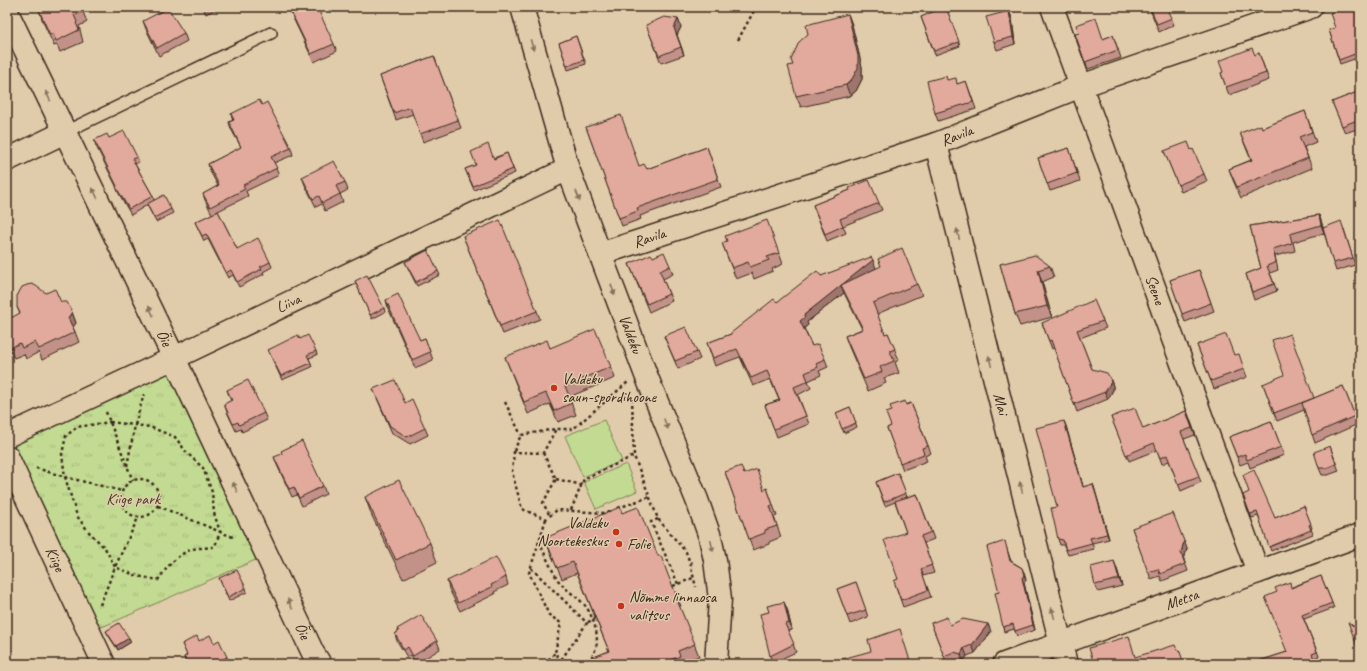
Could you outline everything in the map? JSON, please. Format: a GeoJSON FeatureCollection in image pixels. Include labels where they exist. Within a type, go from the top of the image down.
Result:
{"type":"FeatureCollection","features":[{"type":"Feature","properties":{"kind":"street","name":"Valdeku"},"geometry":{"type":"LineString","coordinates":[[522,7],[568,169],[646,376],[697,500],[710,538],[715,560],[720,599],[716,664]]}},
{"type":"Feature","properties":{"kind":"street","name":"Seene"},"geometry":{"type":"LineString","coordinates":[[1052,7],[1258,572]]}},
{"type":"Feature","properties":{"kind":"street","name":"Ravila"},"geometry":{"type":"LineString","coordinates":[[600,254],[936,144],[1081,86],[1311,7]]}},
{"type":"Feature","properties":{"kind":"street","name":"Õie"},"geometry":{"type":"LineString","coordinates":[[7,12],[174,358],[313,653],[320,664]]}},
{"type":"Feature","properties":{"kind":"street"},"geometry":{"type":"LineString","coordinates":[[7,160],[65,132]]}},
{"type":"Feature","properties":{"kind":"street","name":"Mai"},"geometry":{"type":"LineString","coordinates":[[936,144],[1064,654]]}},
{"type":"Feature","properties":{"kind":"street","name":"Liiva"},"geometry":{"type":"LineString","coordinates":[[7,436],[174,358],[568,169]]}},
{"type":"Feature","properties":{"kind":"street","name":"Kiige"},"geometry":{"type":"LineString","coordinates":[[8,457],[88,633],[104,664]]}},
{"type":"Feature","properties":{"kind":"street","name":"Metsa"},"geometry":{"type":"LineString","coordinates":[[1004,664],[1064,654],[1258,572],[1360,534]]}},
{"type":"Feature","properties":{"kind":"lane"},"geometry":{"type":"LineString","coordinates":[[65,132],[271,33]]}},
{"type":"Feature","properties":{"kind":"path"},"geometry":{"type":"LineString","coordinates":[[738,40],[756,7]]}},
{"type":"Feature","properties":{"kind":"path"},"geometry":{"type":"LineString","coordinates":[[127,466],[135,425],[150,369]]}},
{"type":"Feature","properties":{"kind":"path"},"geometry":{"type":"LineString","coordinates":[[522,435],[556,429],[573,429],[631,380],[631,387]]}},
{"type":"Feature","properties":{"kind":"path"},"geometry":{"type":"LineString","coordinates":[[98,394],[133,481]]}},
{"type":"Feature","properties":{"kind":"path"},"geometry":{"type":"LineString","coordinates":[[631,395],[634,456],[658,518],[686,552],[690,563],[715,560]]}},
{"type":"Feature","properties":{"kind":"path"},"geometry":{"type":"LineString","coordinates":[[505,402],[522,435]]}},
{"type":"Feature","properties":{"kind":"path"},"geometry":{"type":"LineString","coordinates":[[110,422],[135,425],[150,427],[175,437],[187,453],[203,468],[212,492],[214,514],[220,532],[215,546],[207,549],[194,549],[177,557],[167,567],[158,580],[137,576],[115,567],[105,548],[88,531],[77,516],[65,477],[62,454],[66,436],[77,427],[110,422]]}},
{"type":"Feature","properties":{"kind":"path"},"geometry":{"type":"LineString","coordinates":[[543,453],[556,429]]}},
{"type":"Feature","properties":{"kind":"path"},"geometry":{"type":"LineString","coordinates":[[522,435],[514,452],[512,472],[522,510],[546,519]]}},
{"type":"Feature","properties":{"kind":"path"},"geometry":{"type":"LineString","coordinates":[[514,452],[543,453]]}},
{"type":"Feature","properties":{"kind":"path"},"geometry":{"type":"LineString","coordinates":[[543,453],[556,479]]}},
{"type":"Feature","properties":{"kind":"path"},"geometry":{"type":"LineString","coordinates":[[571,511],[584,479],[634,456]]}},
{"type":"Feature","properties":{"kind":"path"},"geometry":{"type":"LineString","coordinates":[[8,457],[65,477],[122,491]]}},
{"type":"Feature","properties":{"kind":"path"},"geometry":{"type":"LineString","coordinates":[[139,479],[152,483],[159,494],[158,506],[150,515],[138,518],[127,513],[124,508],[121,497],[122,491],[133,481],[139,479]]}},
{"type":"Feature","properties":{"kind":"path"},"geometry":{"type":"LineString","coordinates":[[556,479],[582,485]]}},
{"type":"Feature","properties":{"kind":"path"},"geometry":{"type":"LineString","coordinates":[[550,516],[543,503],[556,479]]}},
{"type":"Feature","properties":{"kind":"path"},"geometry":{"type":"LineString","coordinates":[[544,664],[555,653],[561,623],[549,616],[529,573],[546,519],[557,510],[605,513],[649,497]]}},
{"type":"Feature","properties":{"kind":"path"},"geometry":{"type":"LineString","coordinates":[[158,506],[220,532],[262,544]]}},
{"type":"Feature","properties":{"kind":"path"},"geometry":{"type":"LineString","coordinates":[[610,511],[612,515]]}},
{"type":"Feature","properties":{"kind":"path"},"geometry":{"type":"LineString","coordinates":[[88,633],[115,567],[138,518]]}},
{"type":"Feature","properties":{"kind":"path"},"geometry":{"type":"LineString","coordinates":[[658,518],[651,522],[678,584]]}},
{"type":"Feature","properties":{"kind":"path"},"geometry":{"type":"LineString","coordinates":[[539,542],[559,581],[594,618],[598,643],[595,653],[589,661],[582,664]]}},
{"type":"Feature","properties":{"kind":"path"},"geometry":{"type":"LineString","coordinates":[[530,568],[588,622]]}},
{"type":"Feature","properties":{"kind":"path"},"geometry":{"type":"LineString","coordinates":[[673,586],[693,578]]}},
{"type":"Feature","properties":{"kind":"path"},"geometry":{"type":"LineString","coordinates":[[560,660],[588,622],[594,618]]}},
{"type":"Feature","properties":{"kind":"path"},"geometry":{"type":"LineString","coordinates":[[555,653],[564,664]]}},
{"type":"Feature","properties":{"kind":"green space","name":"Kiige park"},"geometry":{"type":"Polygon","coordinates":[[[174,358],[267,555],[88,633],[7,456],[7,436],[174,358]]]}},
{"type":"Feature","properties":{"kind":"green space"},"geometry":{"type":"Polygon","coordinates":[[[604,420],[622,461],[583,477],[565,436],[604,420]]]}},
{"type":"Feature","properties":{"kind":"green space"},"geometry":{"type":"Polygon","coordinates":[[[626,464],[637,491],[596,509],[584,482],[626,464]]]}},
{"type":"Feature","properties":{"kind":"building"},"geometry":{"type":"Polygon","coordinates":[[[42,7],[81,7],[83,11],[74,15],[79,30],[56,41],[53,33],[50,35],[39,10],[43,8],[42,7]]]}},
{"type":"Feature","properties":{"kind":"building"},"geometry":{"type":"Polygon","coordinates":[[[297,7],[317,7],[334,44],[311,54],[290,10],[297,7]]]}},
{"type":"Feature","properties":{"kind":"building"},"geometry":{"type":"Polygon","coordinates":[[[946,7],[959,42],[934,51],[921,17],[946,7]]]}},
{"type":"Feature","properties":{"kind":"building"},"geometry":{"type":"Polygon","coordinates":[[[1150,7],[1167,7],[1172,18],[1157,24],[1150,7]]]}},
{"type":"Feature","properties":{"kind":"building"},"geometry":{"type":"Polygon","coordinates":[[[1348,7],[1360,7],[1360,52],[1339,60],[1329,30],[1335,28],[1330,13],[1348,7]]]}},
{"type":"Feature","properties":{"kind":"building"},"geometry":{"type":"Polygon","coordinates":[[[168,8],[184,33],[157,48],[143,21],[168,8]]]}},
{"type":"Feature","properties":{"kind":"building"},"geometry":{"type":"Polygon","coordinates":[[[1009,11],[1013,37],[994,42],[986,17],[1009,11]]]}},
{"type":"Feature","properties":{"kind":"building"},"geometry":{"type":"Polygon","coordinates":[[[848,14],[858,56],[858,68],[852,79],[846,85],[796,96],[788,66],[793,65],[791,60],[799,42],[808,34],[806,25],[848,14]]]}},
{"type":"Feature","properties":{"kind":"building"},"geometry":{"type":"Polygon","coordinates":[[[664,17],[678,19],[674,28],[681,47],[659,56],[646,25],[664,17]]]}},
{"type":"Feature","properties":{"kind":"building"},"geometry":{"type":"Polygon","coordinates":[[[1096,18],[1103,39],[1113,35],[1118,50],[1085,62],[1075,34],[1079,33],[1076,25],[1096,18]]]}},
{"type":"Feature","properties":{"kind":"building"},"geometry":{"type":"Polygon","coordinates":[[[576,36],[584,60],[567,66],[559,43],[576,36]]]}},
{"type":"Feature","properties":{"kind":"building"},"geometry":{"type":"Polygon","coordinates":[[[1252,48],[1255,55],[1259,53],[1266,73],[1226,87],[1219,61],[1252,48]]]}},
{"type":"Feature","properties":{"kind":"building"},"geometry":{"type":"Polygon","coordinates":[[[434,56],[458,120],[420,134],[410,107],[394,113],[380,76],[434,56]]]}},
{"type":"Feature","properties":{"kind":"building"},"geometry":{"type":"Polygon","coordinates":[[[946,76],[947,80],[956,78],[957,84],[966,81],[973,102],[935,113],[927,81],[946,76]]]}},
{"type":"Feature","properties":{"kind":"building"},"geometry":{"type":"Polygon","coordinates":[[[1360,91],[1360,119],[1342,126],[1332,102],[1360,91]]]}},
{"type":"Feature","properties":{"kind":"building"},"geometry":{"type":"Polygon","coordinates":[[[259,100],[262,105],[267,102],[291,148],[271,157],[277,168],[243,185],[245,189],[210,207],[203,194],[219,185],[208,164],[241,147],[229,122],[234,120],[231,114],[259,100]]]}},
{"type":"Feature","properties":{"kind":"building"},"geometry":{"type":"Polygon","coordinates":[[[1305,111],[1312,132],[1299,137],[1308,158],[1237,187],[1229,169],[1252,160],[1240,133],[1261,125],[1262,128],[1305,111]]]}},
{"type":"Feature","properties":{"kind":"building"},"geometry":{"type":"Polygon","coordinates":[[[621,115],[639,166],[644,164],[647,169],[707,147],[718,179],[637,208],[638,211],[619,218],[586,127],[621,115]]]}},
{"type":"Feature","properties":{"kind":"building"},"geometry":{"type":"Polygon","coordinates":[[[124,131],[137,157],[132,159],[153,196],[129,209],[116,187],[117,186],[94,140],[107,134],[109,138],[124,131]]]}},
{"type":"Feature","properties":{"kind":"building"},"geometry":{"type":"Polygon","coordinates":[[[1188,142],[1191,150],[1193,149],[1204,174],[1178,185],[1164,151],[1188,142]]]}},
{"type":"Feature","properties":{"kind":"building"},"geometry":{"type":"Polygon","coordinates":[[[488,144],[494,159],[507,153],[513,169],[473,186],[465,169],[476,165],[471,152],[488,144]]]}},
{"type":"Feature","properties":{"kind":"building"},"geometry":{"type":"Polygon","coordinates":[[[1069,148],[1077,173],[1047,184],[1038,158],[1069,148]]]}},
{"type":"Feature","properties":{"kind":"building"},"geometry":{"type":"Polygon","coordinates":[[[334,161],[345,182],[336,186],[340,194],[322,203],[319,196],[313,199],[302,177],[334,161]]]}},
{"type":"Feature","properties":{"kind":"building"},"geometry":{"type":"Polygon","coordinates":[[[869,180],[879,203],[840,219],[843,226],[825,234],[813,205],[850,190],[849,188],[869,180]]]}},
{"type":"Feature","properties":{"kind":"building"},"geometry":{"type":"Polygon","coordinates":[[[164,195],[171,209],[154,218],[147,204],[164,195]]]}},
{"type":"Feature","properties":{"kind":"building"},"geometry":{"type":"Polygon","coordinates":[[[218,211],[237,249],[258,238],[270,262],[260,267],[262,269],[237,282],[231,270],[226,273],[206,234],[202,236],[195,222],[218,211]]]}},
{"type":"Feature","properties":{"kind":"building"},"geometry":{"type":"Polygon","coordinates":[[[1319,215],[1321,225],[1290,234],[1292,243],[1273,249],[1276,262],[1267,266],[1274,284],[1252,292],[1246,274],[1261,268],[1250,226],[1319,215]]]}},
{"type":"Feature","properties":{"kind":"building"},"geometry":{"type":"Polygon","coordinates":[[[500,220],[537,311],[500,326],[463,236],[500,220]]]}},
{"type":"Feature","properties":{"kind":"building"},"geometry":{"type":"Polygon","coordinates":[[[767,220],[779,253],[767,257],[769,260],[750,267],[748,262],[732,268],[722,243],[727,241],[725,236],[767,220]]]}},
{"type":"Feature","properties":{"kind":"building"},"geometry":{"type":"Polygon","coordinates":[[[1341,221],[1353,258],[1333,263],[1323,228],[1341,221]]]}},
{"type":"Feature","properties":{"kind":"building"},"geometry":{"type":"Polygon","coordinates":[[[902,248],[917,284],[873,303],[885,334],[888,333],[895,349],[890,351],[894,361],[880,367],[882,372],[864,379],[845,336],[863,329],[841,285],[881,266],[878,259],[902,248]]]}},
{"type":"Feature","properties":{"kind":"building"},"geometry":{"type":"Polygon","coordinates":[[[428,250],[438,271],[416,282],[405,262],[428,250]]]}},
{"type":"Feature","properties":{"kind":"building"},"geometry":{"type":"Polygon","coordinates":[[[664,252],[670,266],[660,271],[669,294],[647,304],[629,264],[651,254],[653,257],[664,252]]]}},
{"type":"Feature","properties":{"kind":"building"},"geometry":{"type":"Polygon","coordinates":[[[1035,255],[1050,266],[1038,270],[1047,306],[1015,314],[1000,264],[1035,255]]]}},
{"type":"Feature","properties":{"kind":"building"},"geometry":{"type":"Polygon","coordinates":[[[871,257],[873,260],[804,315],[805,317],[800,321],[812,346],[818,344],[825,359],[816,364],[818,367],[805,373],[808,381],[794,387],[806,416],[774,429],[765,405],[780,400],[767,371],[751,378],[737,349],[713,358],[707,343],[731,334],[774,299],[777,302],[817,271],[821,276],[871,257]]]}},
{"type":"Feature","properties":{"kind":"building"},"geometry":{"type":"Polygon","coordinates":[[[1199,270],[1211,303],[1182,314],[1170,280],[1199,270]]]}},
{"type":"Feature","properties":{"kind":"building"},"geometry":{"type":"Polygon","coordinates":[[[367,275],[384,308],[370,315],[355,281],[367,275]]]}},
{"type":"Feature","properties":{"kind":"building"},"geometry":{"type":"Polygon","coordinates":[[[32,284],[46,293],[55,289],[61,302],[67,302],[72,312],[68,318],[75,332],[39,349],[35,342],[22,348],[20,343],[10,348],[7,342],[7,320],[20,313],[17,307],[17,296],[22,287],[32,284]]]}},
{"type":"Feature","properties":{"kind":"building"},"geometry":{"type":"Polygon","coordinates":[[[398,294],[420,340],[425,338],[430,352],[412,360],[386,300],[398,294]]]}},
{"type":"Feature","properties":{"kind":"building"},"geometry":{"type":"Polygon","coordinates":[[[1094,300],[1103,321],[1077,330],[1092,369],[1107,373],[1111,382],[1105,392],[1074,404],[1051,340],[1049,341],[1042,323],[1094,300]]]}},
{"type":"Feature","properties":{"kind":"building"},"geometry":{"type":"Polygon","coordinates":[[[686,327],[697,352],[675,361],[664,336],[686,327]]]}},
{"type":"Feature","properties":{"kind":"building","name":"Valdeku saun-spordihoone"},"geometry":{"type":"Polygon","coordinates":[[[595,329],[611,367],[565,386],[572,403],[554,411],[546,393],[524,402],[505,357],[547,340],[550,348],[595,329]]]}},
{"type":"Feature","properties":{"kind":"building"},"geometry":{"type":"Polygon","coordinates":[[[1226,334],[1234,355],[1239,354],[1244,369],[1211,381],[1197,345],[1226,334]]]}},
{"type":"Feature","properties":{"kind":"building"},"geometry":{"type":"Polygon","coordinates":[[[1290,334],[1314,398],[1274,413],[1263,384],[1284,375],[1272,340],[1290,334]]]}},
{"type":"Feature","properties":{"kind":"building"},"geometry":{"type":"Polygon","coordinates":[[[298,335],[300,339],[308,335],[316,351],[307,355],[311,363],[281,376],[268,350],[298,335]]]}},
{"type":"Feature","properties":{"kind":"building"},"geometry":{"type":"Polygon","coordinates":[[[248,380],[264,413],[239,425],[238,422],[233,424],[224,404],[232,400],[227,390],[248,380]]]}},
{"type":"Feature","properties":{"kind":"building"},"geometry":{"type":"Polygon","coordinates":[[[395,380],[405,403],[412,399],[425,428],[407,437],[390,426],[373,389],[395,380]]]}},
{"type":"Feature","properties":{"kind":"building"},"geometry":{"type":"Polygon","coordinates":[[[1343,386],[1355,416],[1312,435],[1302,403],[1343,386]]]}},
{"type":"Feature","properties":{"kind":"building"},"geometry":{"type":"Polygon","coordinates":[[[905,401],[906,405],[911,403],[928,446],[922,448],[924,454],[900,463],[887,428],[891,426],[886,413],[892,411],[890,406],[905,401]]]}},
{"type":"Feature","properties":{"kind":"building"},"geometry":{"type":"Polygon","coordinates":[[[850,407],[856,423],[842,429],[836,413],[850,407]]]}},
{"type":"Feature","properties":{"kind":"building"},"geometry":{"type":"Polygon","coordinates":[[[1135,408],[1143,429],[1186,411],[1192,428],[1181,432],[1199,476],[1178,484],[1167,455],[1160,458],[1154,443],[1126,455],[1111,417],[1135,408]]]}},
{"type":"Feature","properties":{"kind":"building"},"geometry":{"type":"Polygon","coordinates":[[[1064,421],[1083,487],[1093,484],[1107,534],[1090,538],[1092,543],[1066,550],[1063,540],[1058,539],[1051,508],[1057,507],[1036,428],[1064,421]]]}},
{"type":"Feature","properties":{"kind":"building"},"geometry":{"type":"Polygon","coordinates":[[[1271,421],[1281,447],[1247,460],[1245,454],[1237,457],[1229,437],[1271,421]]]}},
{"type":"Feature","properties":{"kind":"building"},"geometry":{"type":"Polygon","coordinates":[[[302,441],[323,486],[299,498],[294,487],[289,489],[274,457],[282,454],[281,451],[302,441]]]}},
{"type":"Feature","properties":{"kind":"building"},"geometry":{"type":"Polygon","coordinates":[[[1330,446],[1336,464],[1326,468],[1319,468],[1314,452],[1330,446]]]}},
{"type":"Feature","properties":{"kind":"building"},"geometry":{"type":"Polygon","coordinates":[[[741,466],[744,474],[757,469],[764,490],[767,488],[773,505],[770,506],[777,526],[765,530],[765,533],[749,539],[725,472],[741,466]]]}},
{"type":"Feature","properties":{"kind":"building"},"geometry":{"type":"Polygon","coordinates":[[[1254,470],[1275,518],[1304,506],[1311,524],[1309,525],[1311,530],[1269,547],[1257,512],[1250,514],[1243,495],[1249,492],[1243,475],[1254,470]]]}},
{"type":"Feature","properties":{"kind":"building"},"geometry":{"type":"Polygon","coordinates":[[[898,473],[906,493],[884,502],[876,482],[898,473]]]}},
{"type":"Feature","properties":{"kind":"building"},"geometry":{"type":"Polygon","coordinates":[[[399,480],[430,543],[396,560],[365,497],[399,480]]]}},
{"type":"Feature","properties":{"kind":"building"},"geometry":{"type":"Polygon","coordinates":[[[917,494],[931,532],[921,536],[932,565],[921,569],[928,590],[901,600],[894,581],[898,579],[884,540],[906,532],[895,501],[917,494]]]}},
{"type":"Feature","properties":{"kind":"building"},"geometry":{"type":"Polygon","coordinates":[[[620,507],[622,513],[638,507],[658,556],[661,556],[695,644],[678,651],[680,656],[661,664],[596,664],[594,657],[609,651],[573,562],[557,568],[545,538],[620,507]]]}},
{"type":"Feature","properties":{"kind":"building"},"geometry":{"type":"Polygon","coordinates":[[[1173,513],[1184,541],[1181,553],[1185,564],[1160,574],[1158,569],[1148,572],[1132,528],[1173,513]]]}},
{"type":"Feature","properties":{"kind":"building"},"geometry":{"type":"Polygon","coordinates":[[[1005,541],[1010,561],[1022,568],[1024,575],[1022,578],[1033,625],[1015,631],[1013,624],[1003,627],[995,593],[999,592],[987,547],[1005,541]]]}},
{"type":"Feature","properties":{"kind":"building"},"geometry":{"type":"Polygon","coordinates":[[[496,557],[506,577],[491,585],[492,587],[458,603],[447,581],[496,557]]]}},
{"type":"Feature","properties":{"kind":"building"},"geometry":{"type":"Polygon","coordinates":[[[1114,561],[1119,579],[1095,585],[1091,567],[1114,561]]]}},
{"type":"Feature","properties":{"kind":"building"},"geometry":{"type":"Polygon","coordinates":[[[237,570],[246,588],[228,597],[219,578],[237,570]]]}},
{"type":"Feature","properties":{"kind":"building"},"geometry":{"type":"Polygon","coordinates":[[[1321,576],[1332,603],[1302,615],[1317,652],[1312,654],[1314,659],[1299,664],[1250,664],[1287,652],[1265,597],[1277,592],[1275,588],[1290,582],[1291,588],[1321,576]]]}},
{"type":"Feature","properties":{"kind":"building"},"geometry":{"type":"Polygon","coordinates":[[[856,582],[866,610],[847,616],[837,589],[856,582]]]}},
{"type":"Feature","properties":{"kind":"building"},"geometry":{"type":"Polygon","coordinates":[[[784,602],[789,623],[785,624],[794,644],[770,656],[760,614],[769,612],[767,606],[784,602]]]}},
{"type":"Feature","properties":{"kind":"building"},"geometry":{"type":"Polygon","coordinates":[[[421,615],[437,641],[413,656],[408,647],[404,650],[395,634],[399,631],[397,629],[421,615]]]}},
{"type":"Feature","properties":{"kind":"building"},"geometry":{"type":"Polygon","coordinates":[[[947,617],[950,625],[963,619],[988,624],[972,645],[964,648],[961,654],[954,652],[944,656],[931,623],[947,617]]]}},
{"type":"Feature","properties":{"kind":"building"},"geometry":{"type":"Polygon","coordinates":[[[1348,622],[1360,631],[1360,654],[1348,622]]]}},
{"type":"Feature","properties":{"kind":"building"},"geometry":{"type":"Polygon","coordinates":[[[119,623],[129,638],[116,646],[106,631],[119,623]]]}},
{"type":"Feature","properties":{"kind":"building"},"geometry":{"type":"Polygon","coordinates":[[[900,629],[911,664],[824,664],[871,651],[868,640],[900,629]]]}},
{"type":"Feature","properties":{"kind":"building"},"geometry":{"type":"Polygon","coordinates":[[[210,635],[214,643],[219,640],[227,657],[215,663],[216,664],[187,664],[184,657],[187,655],[182,644],[197,636],[199,641],[210,635]]]}},
{"type":"Feature","properties":{"kind":"building"},"geometry":{"type":"Polygon","coordinates":[[[1129,636],[1135,657],[1175,645],[1177,650],[1179,649],[1184,664],[1094,664],[1089,648],[1129,636]]]}},
{"type":"Feature","properties":{"kind":"building"},"geometry":{"type":"Polygon","coordinates":[[[822,659],[824,664],[811,664],[822,659]]]}},
{"type":"Feature","properties":{"kind":"place","name":"Valdeku saun-spordihoone"},"geometry":{"type":"Point","coordinates":[554,388]}},
{"type":"Feature","properties":{"kind":"place","name":"Valdeku Noortekeskus"},"geometry":{"type":"Point","coordinates":[616,532]}},
{"type":"Feature","properties":{"kind":"place","name":"Folie"},"geometry":{"type":"Point","coordinates":[619,544]}},
{"type":"Feature","properties":{"kind":"place","name":"Nõmme linnaosa valitsus"},"geometry":{"type":"Point","coordinates":[621,606]}}]}
